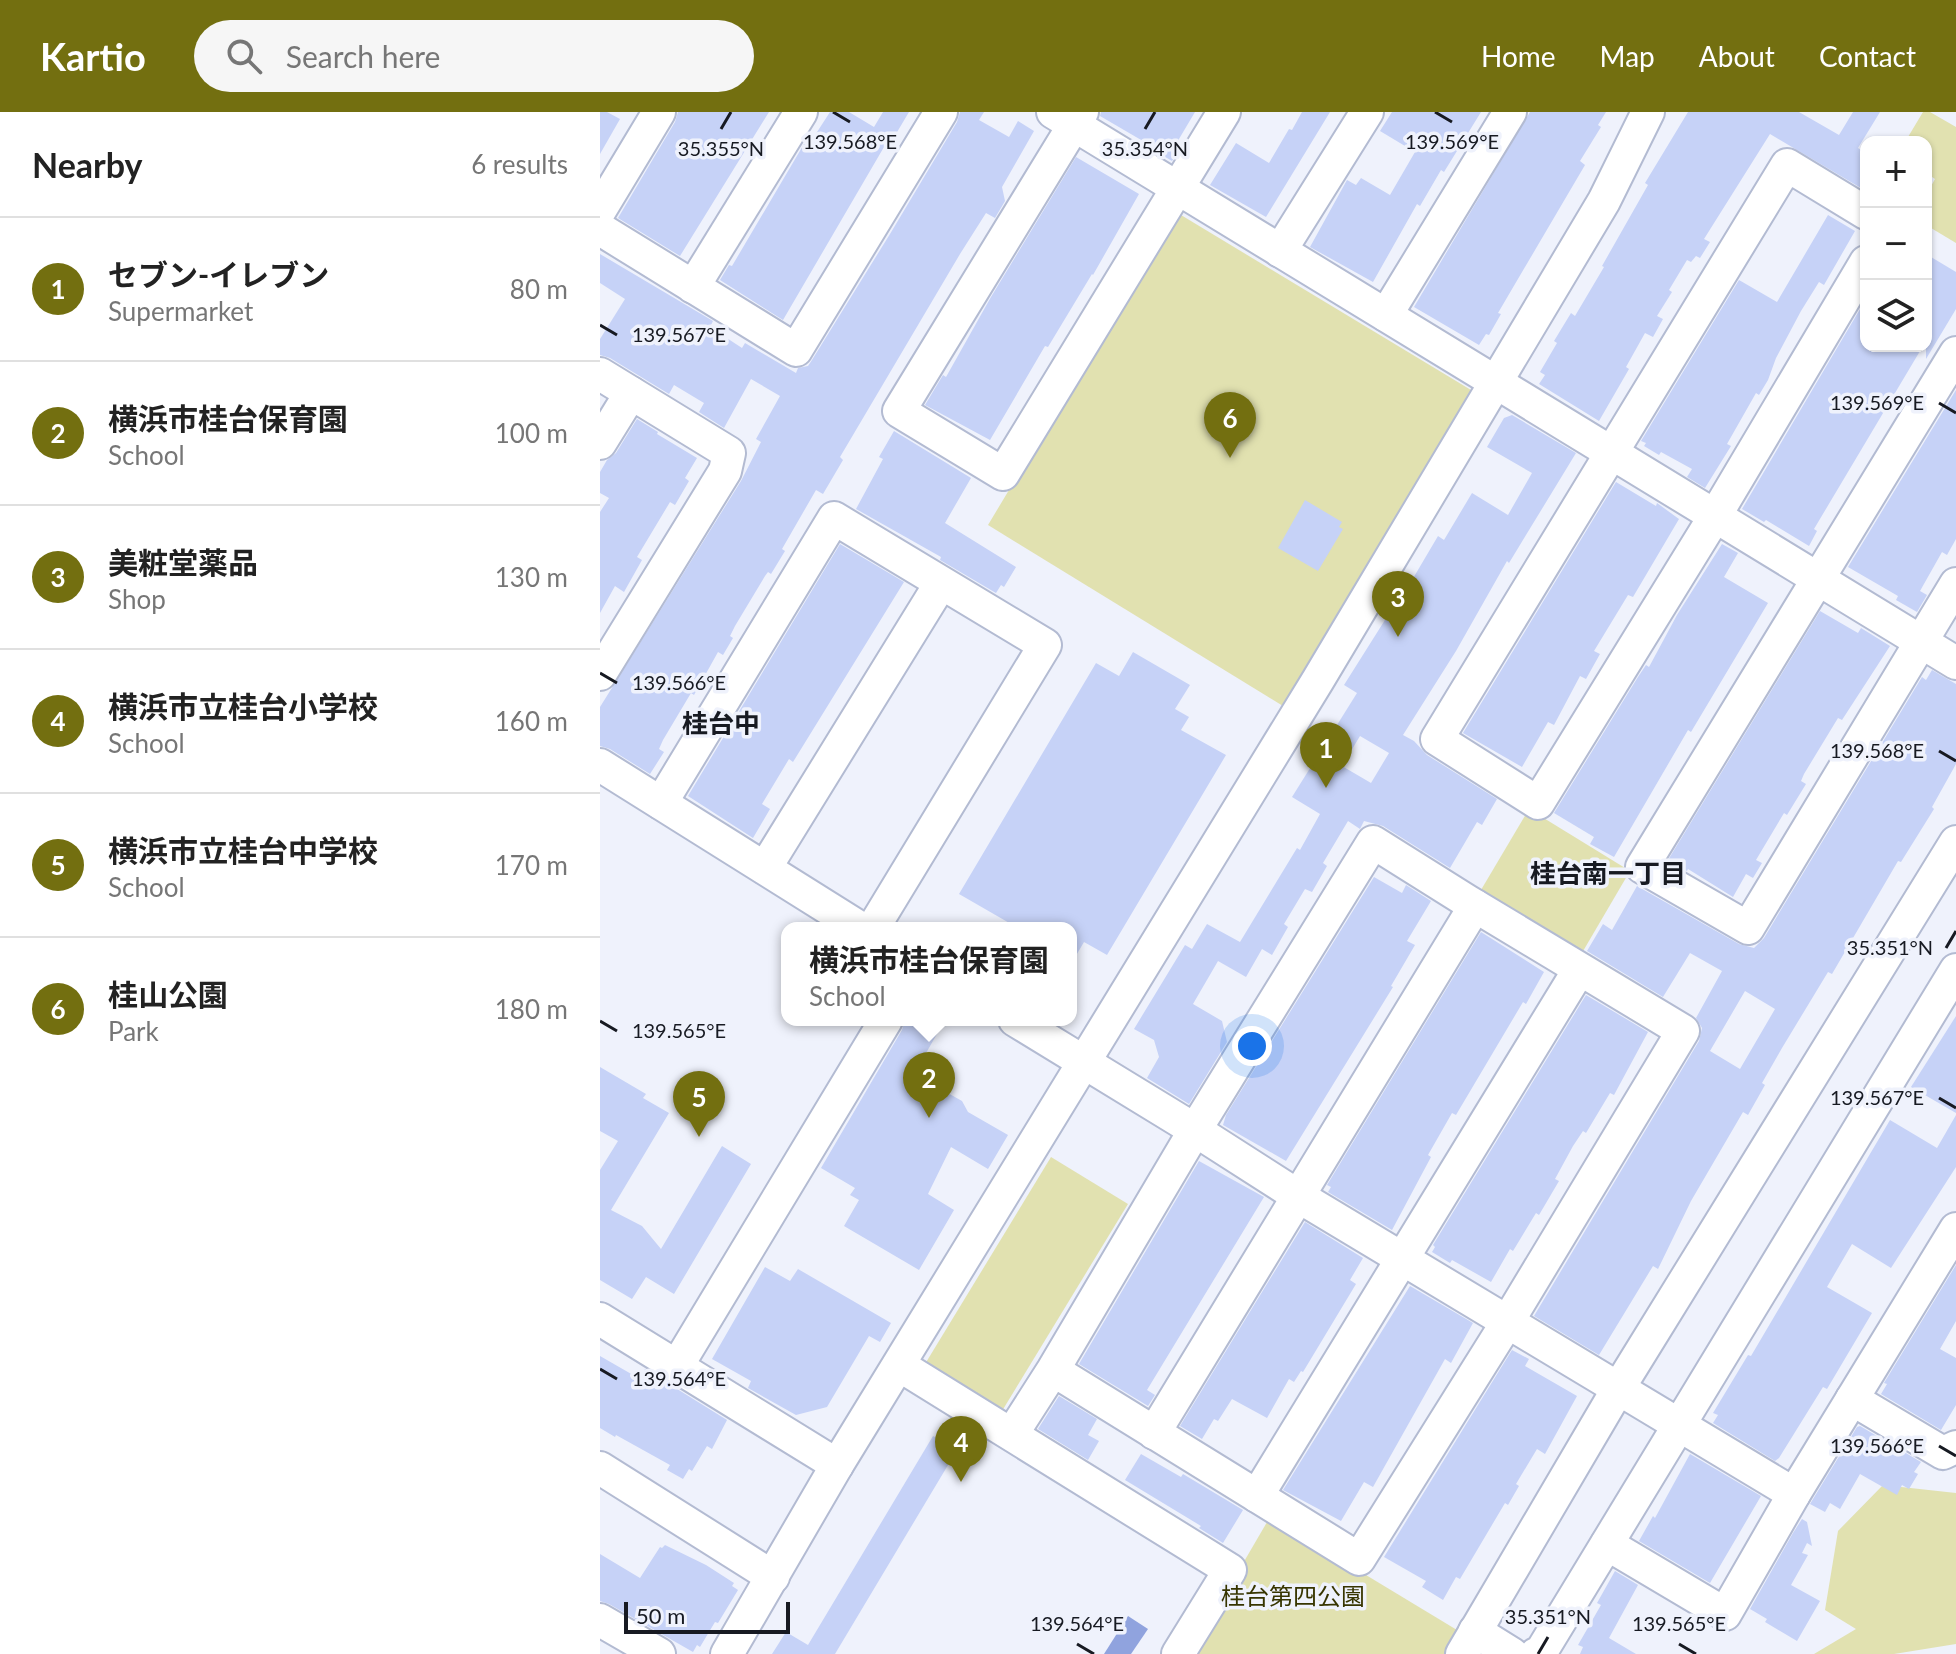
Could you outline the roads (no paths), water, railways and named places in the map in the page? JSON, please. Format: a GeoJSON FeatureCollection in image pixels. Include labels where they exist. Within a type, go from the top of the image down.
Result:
{"type":"FeatureCollection","features":[{"type":"Feature","properties":{"kind":"street"},"geometry":{"type":"LineString","coordinates":[[600,210],[659,112]]}},
{"type":"Feature","properties":{"kind":"street"},"geometry":{"type":"LineString","coordinates":[[693,287],[801,112]]}},
{"type":"Feature","properties":{"kind":"street"},"geometry":{"type":"LineString","coordinates":[[600,229],[796,350],[941,112]]}},
{"type":"Feature","properties":{"kind":"street"},"geometry":{"type":"LineString","coordinates":[[1224,112],[1178,188],[1003,474],[899,411],[1070,116],[1178,188],[1280,251],[1956,663]]}},
{"type":"Feature","properties":{"kind":"street"},"geometry":{"type":"LineString","coordinates":[[1280,251],[1367,112]]}},
{"type":"Feature","properties":{"kind":"street"},"geometry":{"type":"LineString","coordinates":[[1386,315],[1510,112]]}},
{"type":"Feature","properties":{"kind":"street"},"geometry":{"type":"LineString","coordinates":[[727,1654],[837,1465],[1318,680],[1496,383],[1604,201],[1648,112]]}},
{"type":"Feature","properties":{"kind":"street"},"geometry":{"type":"LineString","coordinates":[[1860,209],[1787,165],[1437,739],[1538,803],[1715,516],[1860,272]]}},
{"type":"Feature","properties":{"kind":"street"},"geometry":{"type":"LineString","coordinates":[[1956,353],[1642,867],[1748,928],[1956,584]]}},
{"type":"Feature","properties":{"kind":"street"},"geometry":{"type":"LineString","coordinates":[[600,374],[729,453],[725,471],[600,674]]}},
{"type":"Feature","properties":{"kind":"street"},"geometry":{"type":"LineString","coordinates":[[600,443],[631,393]]}},
{"type":"Feature","properties":{"kind":"street"},"geometry":{"type":"LineString","coordinates":[[661,803],[834,518],[1045,645],[877,922]]}},
{"type":"Feature","properties":{"kind":"street"},"geometry":{"type":"LineString","coordinates":[[765,868],[941,583]]}},
{"type":"Feature","properties":{"kind":"street"},"geometry":{"type":"LineString","coordinates":[[600,765],[850,922]]}},
{"type":"Feature","properties":{"kind":"street"},"geometry":{"type":"LineString","coordinates":[[1012,1434],[1373,842],[1683,1031],[1508,1321],[1359,1559],[1053,1370]]}},
{"type":"Feature","properties":{"kind":"street"},"geometry":{"type":"LineString","coordinates":[[1512,1654],[1469,1642],[1618,1389],[1956,842]]}},
{"type":"Feature","properties":{"kind":"street"},"geometry":{"type":"LineString","coordinates":[[1154,1433],[1475,906]]}},
{"type":"Feature","properties":{"kind":"street"},"geometry":{"type":"LineString","coordinates":[[1257,1496],[1579,970]]}},
{"type":"Feature","properties":{"kind":"street"},"geometry":{"type":"LineString","coordinates":[[1536,1654],[1541,1652],[1956,970]]}},
{"type":"Feature","properties":{"kind":"street"},"geometry":{"type":"LineString","coordinates":[[677,1366],[882,1026]]}},
{"type":"Feature","properties":{"kind":"street"},"geometry":{"type":"LineString","coordinates":[[1025,1026],[1298,1196],[1794,1494]]}},
{"type":"Feature","properties":{"kind":"street"},"geometry":{"type":"LineString","coordinates":[[1607,1544],[1725,1614],[1794,1494],[1956,1229]]}},
{"type":"Feature","properties":{"kind":"street"},"geometry":{"type":"LineString","coordinates":[[600,1319],[837,1465]]}},
{"type":"Feature","properties":{"kind":"street"},"geometry":{"type":"LineString","coordinates":[[899,1365],[1230,1570],[1178,1654]]}},
{"type":"Feature","properties":{"kind":"street"},"geometry":{"type":"LineString","coordinates":[[1852,1399],[1943,1453],[1956,1447]]}},
{"type":"Feature","properties":{"kind":"street"},"geometry":{"type":"LineString","coordinates":[[600,1468],[773,1577]]}},
{"type":"Feature","properties":{"kind":"street"},"geometry":{"type":"LineString","coordinates":[[600,1620],[659,1654]]}},
{"type":"Feature","properties":{"kind":"water"},"geometry":{"type":"Polygon","coordinates":[[[1128,1616],[1148,1629],[1131,1654],[1104,1654],[1128,1616]]]}},
{"type":"Feature","properties":{"kind":"place","name":"桂山公園"},"geometry":{"type":"Point","coordinates":[1230,458]}},
{"type":"Feature","properties":{"kind":"place","name":"美粧堂薬品"},"geometry":{"type":"Point","coordinates":[1398,637]}},
{"type":"Feature","properties":{"kind":"place","name":"セブン-イレブン"},"geometry":{"type":"Point","coordinates":[1326,788]}},
{"type":"Feature","properties":{"kind":"place","name":"横浜市桂台保育園"},"geometry":{"type":"Point","coordinates":[929,1118]}},
{"type":"Feature","properties":{"kind":"place","name":"横浜市立桂台中学校"},"geometry":{"type":"Point","coordinates":[699,1137]}},
{"type":"Feature","properties":{"kind":"place","name":"横浜市立桂台小学校"},"geometry":{"type":"Point","coordinates":[961,1482]}},
{"type":"Feature","properties":{"kind":"district","name":"桂台中"},"geometry":{"type":"Point","coordinates":[721,724]}},
{"type":"Feature","properties":{"kind":"district","name":"桂台南一丁目"},"geometry":{"type":"Point","coordinates":[1608,874]}},
{"type":"Feature","properties":{"kind":"park label","name":"桂台第四公園"},"geometry":{"type":"Point","coordinates":[1293,1597]}}]}
